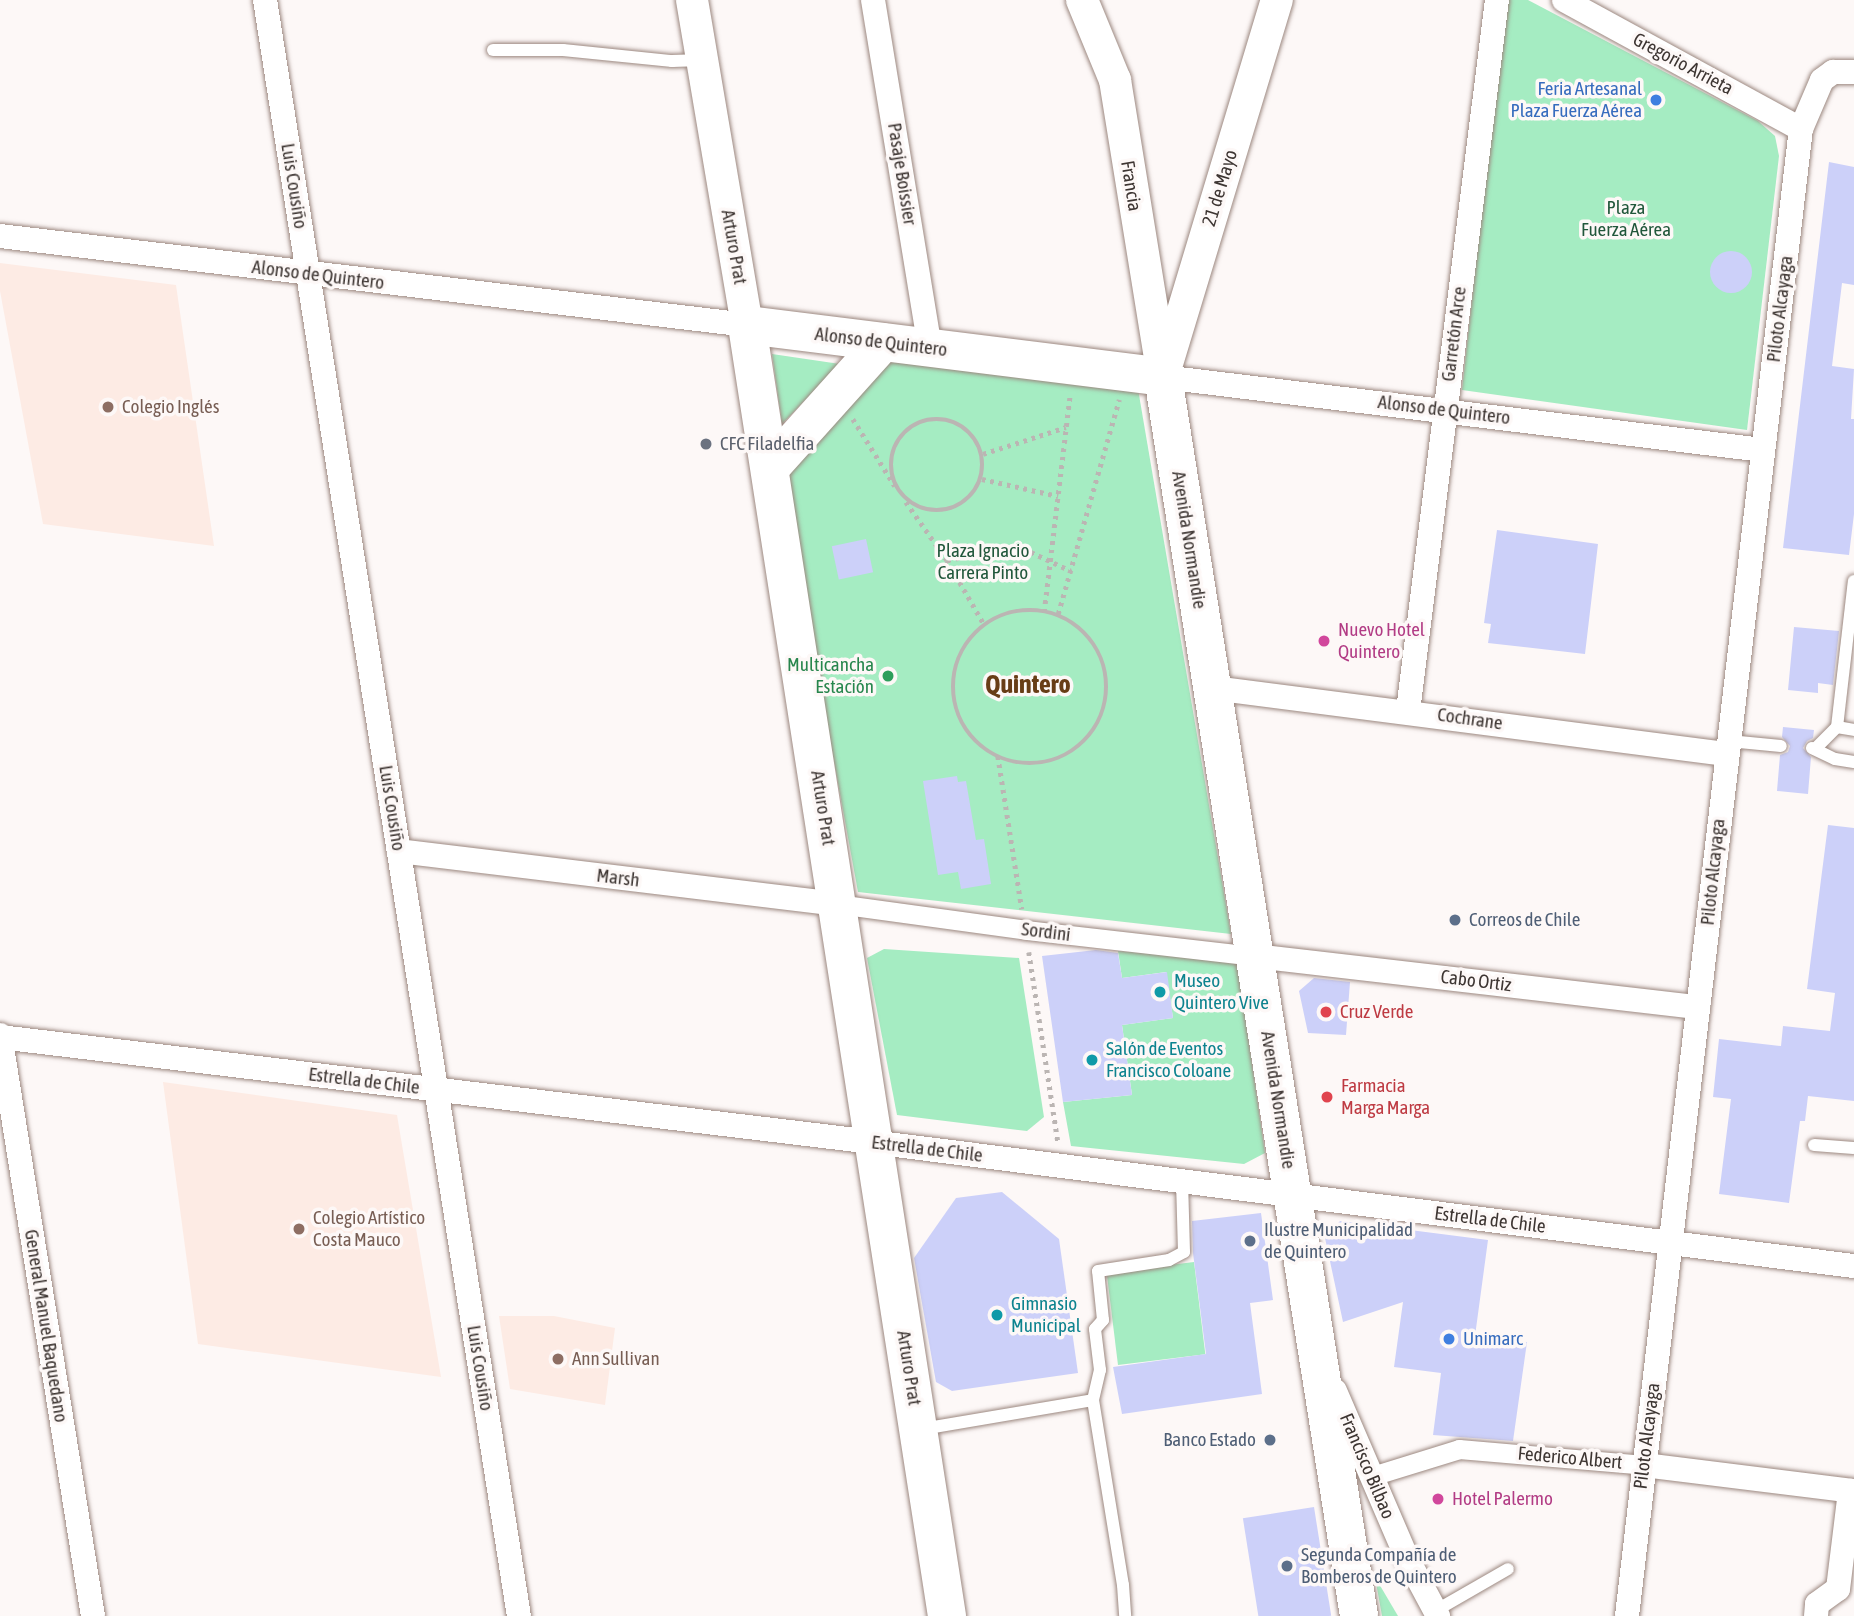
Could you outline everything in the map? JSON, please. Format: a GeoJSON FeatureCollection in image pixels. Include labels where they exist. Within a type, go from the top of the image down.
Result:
{"type":"FeatureCollection","features":[{"type":"Feature","properties":{"kind":"main road","name":"Alonso de Quintero"},"geometry":{"type":"LineString","coordinates":[[747,325],[1145,374]]}},
{"type":"Feature","properties":{"kind":"main road","name":"Arturo Prat"},"geometry":{"type":"LineString","coordinates":[[747,325],[947,1616]]}},
{"type":"Feature","properties":{"kind":"main road"},"geometry":{"type":"LineString","coordinates":[[770,468],[883,342]]}},
{"type":"Feature","properties":{"kind":"main road","name":"Avenida Normandie"},"geometry":{"type":"LineString","coordinates":[[1145,374],[1213,688],[1359,1616]]}},
{"type":"Feature","properties":{"kind":"street","name":"Luis Cousiño"},"geometry":{"type":"LineString","coordinates":[[265,0],[519,1616]]}},
{"type":"Feature","properties":{"kind":"street","name":"Arturo Prat"},"geometry":{"type":"LineString","coordinates":[[692,0],[747,325]]}},
{"type":"Feature","properties":{"kind":"street","name":"Pasaje Boissier"},"geometry":{"type":"LineString","coordinates":[[873,0],[930,348]]}},
{"type":"Feature","properties":{"kind":"street","name":"Francia"},"geometry":{"type":"LineString","coordinates":[[1082,0],[1115,80],[1145,374]]}},
{"type":"Feature","properties":{"kind":"street","name":"21 de Mayo"},"geometry":{"type":"LineString","coordinates":[[1145,374],[1277,0]]}},
{"type":"Feature","properties":{"kind":"street","name":"Garretón Arce"},"geometry":{"type":"LineString","coordinates":[[1408,711],[1497,0]]}},
{"type":"Feature","properties":{"kind":"street","name":"Gregorio Arrieta"},"geometry":{"type":"LineString","coordinates":[[1564,0],[1801,129]]}},
{"type":"Feature","properties":{"kind":"street","name":"Piloto Alcayaga"},"geometry":{"type":"LineString","coordinates":[[1627,1616],[1801,129],[1822,80],[1833,72],[1854,72]]}},
{"type":"Feature","properties":{"kind":"street","name":"Alonso de Quintero"},"geometry":{"type":"LineString","coordinates":[[0,236],[747,325]]}},
{"type":"Feature","properties":{"kind":"street","name":"Alonso de Quintero"},"geometry":{"type":"LineString","coordinates":[[1145,374],[1763,450]]}},
{"type":"Feature","properties":{"kind":"street","name":"Cochrane"},"geometry":{"type":"LineString","coordinates":[[1213,688],[1727,748]]}},
{"type":"Feature","properties":{"kind":"street","name":"Marsh"},"geometry":{"type":"LineString","coordinates":[[399,852],[838,905]]}},
{"type":"Feature","properties":{"kind":"street","name":"Sordini"},"geometry":{"type":"LineString","coordinates":[[838,905],[1255,956]]}},
{"type":"Feature","properties":{"kind":"street","name":"Cabo Ortiz"},"geometry":{"type":"LineString","coordinates":[[1255,956],[1698,1007]]}},
{"type":"Feature","properties":{"kind":"street","name":"Estrella de Chile"},"geometry":{"type":"LineString","coordinates":[[0,1037],[874,1142],[1854,1266]]}},
{"type":"Feature","properties":{"kind":"street","name":"General Manuel Baquedano"},"geometry":{"type":"LineString","coordinates":[[0,1037],[93,1616]]}},
{"type":"Feature","properties":{"kind":"street","name":"Francisco Bilbao"},"geometry":{"type":"LineString","coordinates":[[1318,1353],[1407,1558],[1436,1614]]}},
{"type":"Feature","properties":{"kind":"street","name":"Federico Albert"},"geometry":{"type":"LineString","coordinates":[[1372,1476],[1459,1449],[1644,1465],[1852,1491]]}},
{"type":"Feature","properties":{"kind":"street"},"geometry":{"type":"LineString","coordinates":[[1816,1616],[1817,1604],[1846,1596],[1852,1491]]}},
{"type":"Feature","properties":{"kind":"lane"},"geometry":{"type":"LineString","coordinates":[[493,50],[563,50],[672,61],[702,60]]}},
{"type":"Feature","properties":{"kind":"lane"},"geometry":{"type":"LineString","coordinates":[[1854,580],[1837,727],[1814,748],[1835,759],[1854,762]]}},
{"type":"Feature","properties":{"kind":"lane"},"geometry":{"type":"LineString","coordinates":[[1837,727],[1854,730]]}},
{"type":"Feature","properties":{"kind":"lane"},"geometry":{"type":"LineString","coordinates":[[1727,748],[1781,746]]}},
{"type":"Feature","properties":{"kind":"lane"},"geometry":{"type":"LineString","coordinates":[[1814,1145],[1854,1149]]}},
{"type":"Feature","properties":{"kind":"lane"},"geometry":{"type":"LineString","coordinates":[[1125,1616],[1124,1585],[1093,1400],[1100,1370],[1095,1329],[1104,1320],[1098,1271],[1169,1260],[1184,1252],[1182,1181]]}},
{"type":"Feature","properties":{"kind":"lane"},"geometry":{"type":"LineString","coordinates":[[918,1430],[1093,1400]]}},
{"type":"Feature","properties":{"kind":"lane"},"geometry":{"type":"LineString","coordinates":[[1436,1614],[1508,1569]]}},
{"type":"Feature","properties":{"kind":"path"},"geometry":{"type":"LineString","coordinates":[[1044,612],[1073,366]]}},
{"type":"Feature","properties":{"kind":"path"},"geometry":{"type":"LineString","coordinates":[[1058,614],[1145,374]]}},
{"type":"Feature","properties":{"kind":"path"},"geometry":{"type":"LineString","coordinates":[[838,395],[903,498],[947,560],[985,624]]}},
{"type":"Feature","properties":{"kind":"path"},"geometry":{"type":"LineString","coordinates":[[928,419],[951,420],[973,435],[983,454],[982,480],[969,499],[951,510],[932,512],[916,507],[903,498],[890,467],[894,446],[906,430],[928,419]]}},
{"type":"Feature","properties":{"kind":"path"},"geometry":{"type":"LineString","coordinates":[[983,454],[1066,427]]}},
{"type":"Feature","properties":{"kind":"path"},"geometry":{"type":"LineString","coordinates":[[982,480],[1058,496]]}},
{"type":"Feature","properties":{"kind":"path"},"geometry":{"type":"LineString","coordinates":[[947,560],[1006,549],[1050,559],[1072,571]]}},
{"type":"Feature","properties":{"kind":"path"},"geometry":{"type":"LineString","coordinates":[[1031,609],[1044,612],[1058,614],[1082,628],[1095,644],[1106,669],[1108,692],[1101,718],[1084,743],[1062,758],[1041,763],[1014,762],[986,751],[967,732],[953,696],[954,670],[965,645],[985,624],[1009,612],[1031,609]]}},
{"type":"Feature","properties":{"kind":"path"},"geometry":{"type":"LineString","coordinates":[[998,756],[1061,1166]]}},
{"type":"Feature","properties":{"kind":"shaded area","name":"Colegio Inglés"},"geometry":{"type":"Polygon","coordinates":[[[0,263],[176,285],[214,546],[43,524],[0,291],[0,263]]]}},
{"type":"Feature","properties":{"kind":"shaded area","name":"Colegio Artístico Costa Mauco"},"geometry":{"type":"Polygon","coordinates":[[[163,1082],[397,1115],[441,1377],[198,1344],[163,1082]]]}},
{"type":"Feature","properties":{"kind":"shaded area","name":"Ann Sullivan"},"geometry":{"type":"Polygon","coordinates":[[[499,1316],[554,1316],[615,1328],[605,1405],[510,1389],[499,1316]]]}},
{"type":"Feature","properties":{"kind":"green space","name":"Plaza Fuerza Aérea"},"geometry":{"type":"Polygon","coordinates":[[[1505,0],[1528,0],[1758,121],[1775,136],[1779,156],[1747,430],[1462,390],[1505,0]]]}},
{"type":"Feature","properties":{"kind":"green space"},"geometry":{"type":"Polygon","coordinates":[[[772,354],[840,364],[782,424],[772,354]]]}},
{"type":"Feature","properties":{"kind":"green space","name":"Plaza Ignacio Carrera Pinto"},"geometry":{"type":"Polygon","coordinates":[[[879,358],[1138,389],[1231,934],[858,892],[781,473],[879,358]]]}},
{"type":"Feature","properties":{"kind":"green space"},"geometry":{"type":"Polygon","coordinates":[[[884,949],[1019,958],[1044,1117],[1027,1131],[897,1115],[867,958],[884,949]]]}},
{"type":"Feature","properties":{"kind":"green space"},"geometry":{"type":"Polygon","coordinates":[[[1118,951],[1237,960],[1265,1153],[1244,1164],[1071,1146],[1063,1102],[1132,1095],[1122,1025],[1173,1018],[1166,972],[1122,978],[1118,951]]]}},
{"type":"Feature","properties":{"kind":"green space"},"geometry":{"type":"Polygon","coordinates":[[[1194,1262],[1205,1354],[1118,1365],[1107,1273],[1194,1262]]]}},
{"type":"Feature","properties":{"kind":"green space"},"geometry":{"type":"Polygon","coordinates":[[[1375,1577],[1398,1616],[1382,1616],[1375,1577]]]}},
{"type":"Feature","properties":{"kind":"building"},"geometry":{"type":"Polygon","coordinates":[[[1829,162],[1854,167],[1854,285],[1842,283],[1832,366],[1854,369],[1851,419],[1854,419],[1854,514],[1849,555],[1783,548],[1829,162]]]}},
{"type":"Feature","properties":{"kind":"building"},"geometry":{"type":"Polygon","coordinates":[[[1731,251],[1746,257],[1752,272],[1746,287],[1731,293],[1716,287],[1710,272],[1716,257],[1731,251]]]}},
{"type":"Feature","properties":{"kind":"building"},"geometry":{"type":"Polygon","coordinates":[[[1497,530],[1598,544],[1585,654],[1488,643],[1491,624],[1484,623],[1497,530]]]}},
{"type":"Feature","properties":{"kind":"building"},"geometry":{"type":"Polygon","coordinates":[[[866,539],[873,572],[839,580],[832,546],[866,539]]]}},
{"type":"Feature","properties":{"kind":"building"},"geometry":{"type":"Polygon","coordinates":[[[1794,627],[1839,631],[1833,685],[1818,683],[1818,693],[1788,690],[1794,627]]]}},
{"type":"Feature","properties":{"kind":"building"},"geometry":{"type":"Polygon","coordinates":[[[1783,727],[1814,730],[1813,738],[1807,741],[1803,748],[1811,757],[1808,794],[1777,791],[1780,755],[1788,752],[1790,746],[1782,737],[1783,727]]]}},
{"type":"Feature","properties":{"kind":"building"},"geometry":{"type":"Polygon","coordinates":[[[957,776],[958,782],[966,781],[976,840],[984,839],[991,884],[961,889],[958,872],[938,875],[923,781],[957,776]]]}},
{"type":"Feature","properties":{"kind":"building"},"geometry":{"type":"Polygon","coordinates":[[[1828,825],[1854,828],[1854,1101],[1808,1096],[1805,1121],[1800,1121],[1789,1203],[1719,1194],[1731,1099],[1713,1097],[1719,1039],[1781,1046],[1783,1026],[1830,1031],[1835,993],[1807,989],[1828,825]]]}},
{"type":"Feature","properties":{"kind":"building","name":"Salón de Eventos Francisco Coloane"},"geometry":{"type":"Polygon","coordinates":[[[1096,950],[1118,953],[1122,978],[1167,972],[1173,1018],[1122,1025],[1132,1095],[1063,1102],[1042,956],[1096,950]]]}},
{"type":"Feature","properties":{"kind":"building","name":"Cruz Verde"},"geometry":{"type":"Polygon","coordinates":[[[1314,978],[1350,982],[1346,1035],[1308,1033],[1299,991],[1314,978]]]}},
{"type":"Feature","properties":{"kind":"building","name":"Gimnasio Municipal"},"geometry":{"type":"Polygon","coordinates":[[[1002,1192],[1059,1239],[1078,1373],[952,1391],[936,1382],[914,1258],[956,1198],[1002,1192]]]}},
{"type":"Feature","properties":{"kind":"building"},"geometry":{"type":"Polygon","coordinates":[[[1261,1213],[1273,1300],[1250,1303],[1262,1394],[1122,1414],[1113,1367],[1206,1354],[1193,1253],[1192,1221],[1261,1213]]]}},
{"type":"Feature","properties":{"kind":"building","name":"Unimarc"},"geometry":{"type":"Polygon","coordinates":[[[1340,1221],[1488,1240],[1475,1336],[1527,1342],[1513,1441],[1433,1435],[1441,1373],[1394,1367],[1403,1302],[1343,1322],[1325,1238],[1340,1221]]]}},
{"type":"Feature","properties":{"kind":"building","name":"Segunda Compañía de Bomberos de Quintero"},"geometry":{"type":"Polygon","coordinates":[[[1314,1507],[1331,1616],[1258,1616],[1243,1518],[1314,1507]]]}},
{"type":"Feature","properties":{"kind":"place","name":"Feria Artesanal Plaza Fuerza Aérea"},"geometry":{"type":"Point","coordinates":[1656,100]}},
{"type":"Feature","properties":{"kind":"place","name":"Colegio Inglés"},"geometry":{"type":"Point","coordinates":[108,407]}},
{"type":"Feature","properties":{"kind":"place","name":"CFC Filadelfia"},"geometry":{"type":"Point","coordinates":[706,444]}},
{"type":"Feature","properties":{"kind":"place","name":"Nuevo Hotel Quintero"},"geometry":{"type":"Point","coordinates":[1324,641]}},
{"type":"Feature","properties":{"kind":"place","name":"Multicancha Estación"},"geometry":{"type":"Point","coordinates":[888,676]}},
{"type":"Feature","properties":{"kind":"place","name":"Correos de Chile"},"geometry":{"type":"Point","coordinates":[1455,920]}},
{"type":"Feature","properties":{"kind":"place","name":"Museo Quintero Vive"},"geometry":{"type":"Point","coordinates":[1160,992]}},
{"type":"Feature","properties":{"kind":"place","name":"Cruz Verde"},"geometry":{"type":"Point","coordinates":[1326,1012]}},
{"type":"Feature","properties":{"kind":"place","name":"Salón de Eventos Francisco Coloane"},"geometry":{"type":"Point","coordinates":[1092,1060]}},
{"type":"Feature","properties":{"kind":"place","name":"Farmacia Marga Marga"},"geometry":{"type":"Point","coordinates":[1327,1097]}},
{"type":"Feature","properties":{"kind":"place","name":"Colegio Artístico Costa Mauco"},"geometry":{"type":"Point","coordinates":[299,1229]}},
{"type":"Feature","properties":{"kind":"place","name":"Ilustre Municipalidad de Quintero"},"geometry":{"type":"Point","coordinates":[1250,1241]}},
{"type":"Feature","properties":{"kind":"place","name":"Gimnasio Municipal"},"geometry":{"type":"Point","coordinates":[997,1315]}},
{"type":"Feature","properties":{"kind":"place","name":"Unimarc"},"geometry":{"type":"Point","coordinates":[1449,1339]}},
{"type":"Feature","properties":{"kind":"place","name":"Ann Sullivan"},"geometry":{"type":"Point","coordinates":[558,1359]}},
{"type":"Feature","properties":{"kind":"place","name":"Banco Estado"},"geometry":{"type":"Point","coordinates":[1270,1440]}},
{"type":"Feature","properties":{"kind":"place","name":"Hotel Palermo"},"geometry":{"type":"Point","coordinates":[1438,1499]}},
{"type":"Feature","properties":{"kind":"place","name":"Segunda Compañía de Bomberos de Quintero"},"geometry":{"type":"Point","coordinates":[1287,1566]}},
{"type":"Feature","properties":{"kind":"district","name":"Quintero"},"geometry":{"type":"Point","coordinates":[1028,685]}}]}
